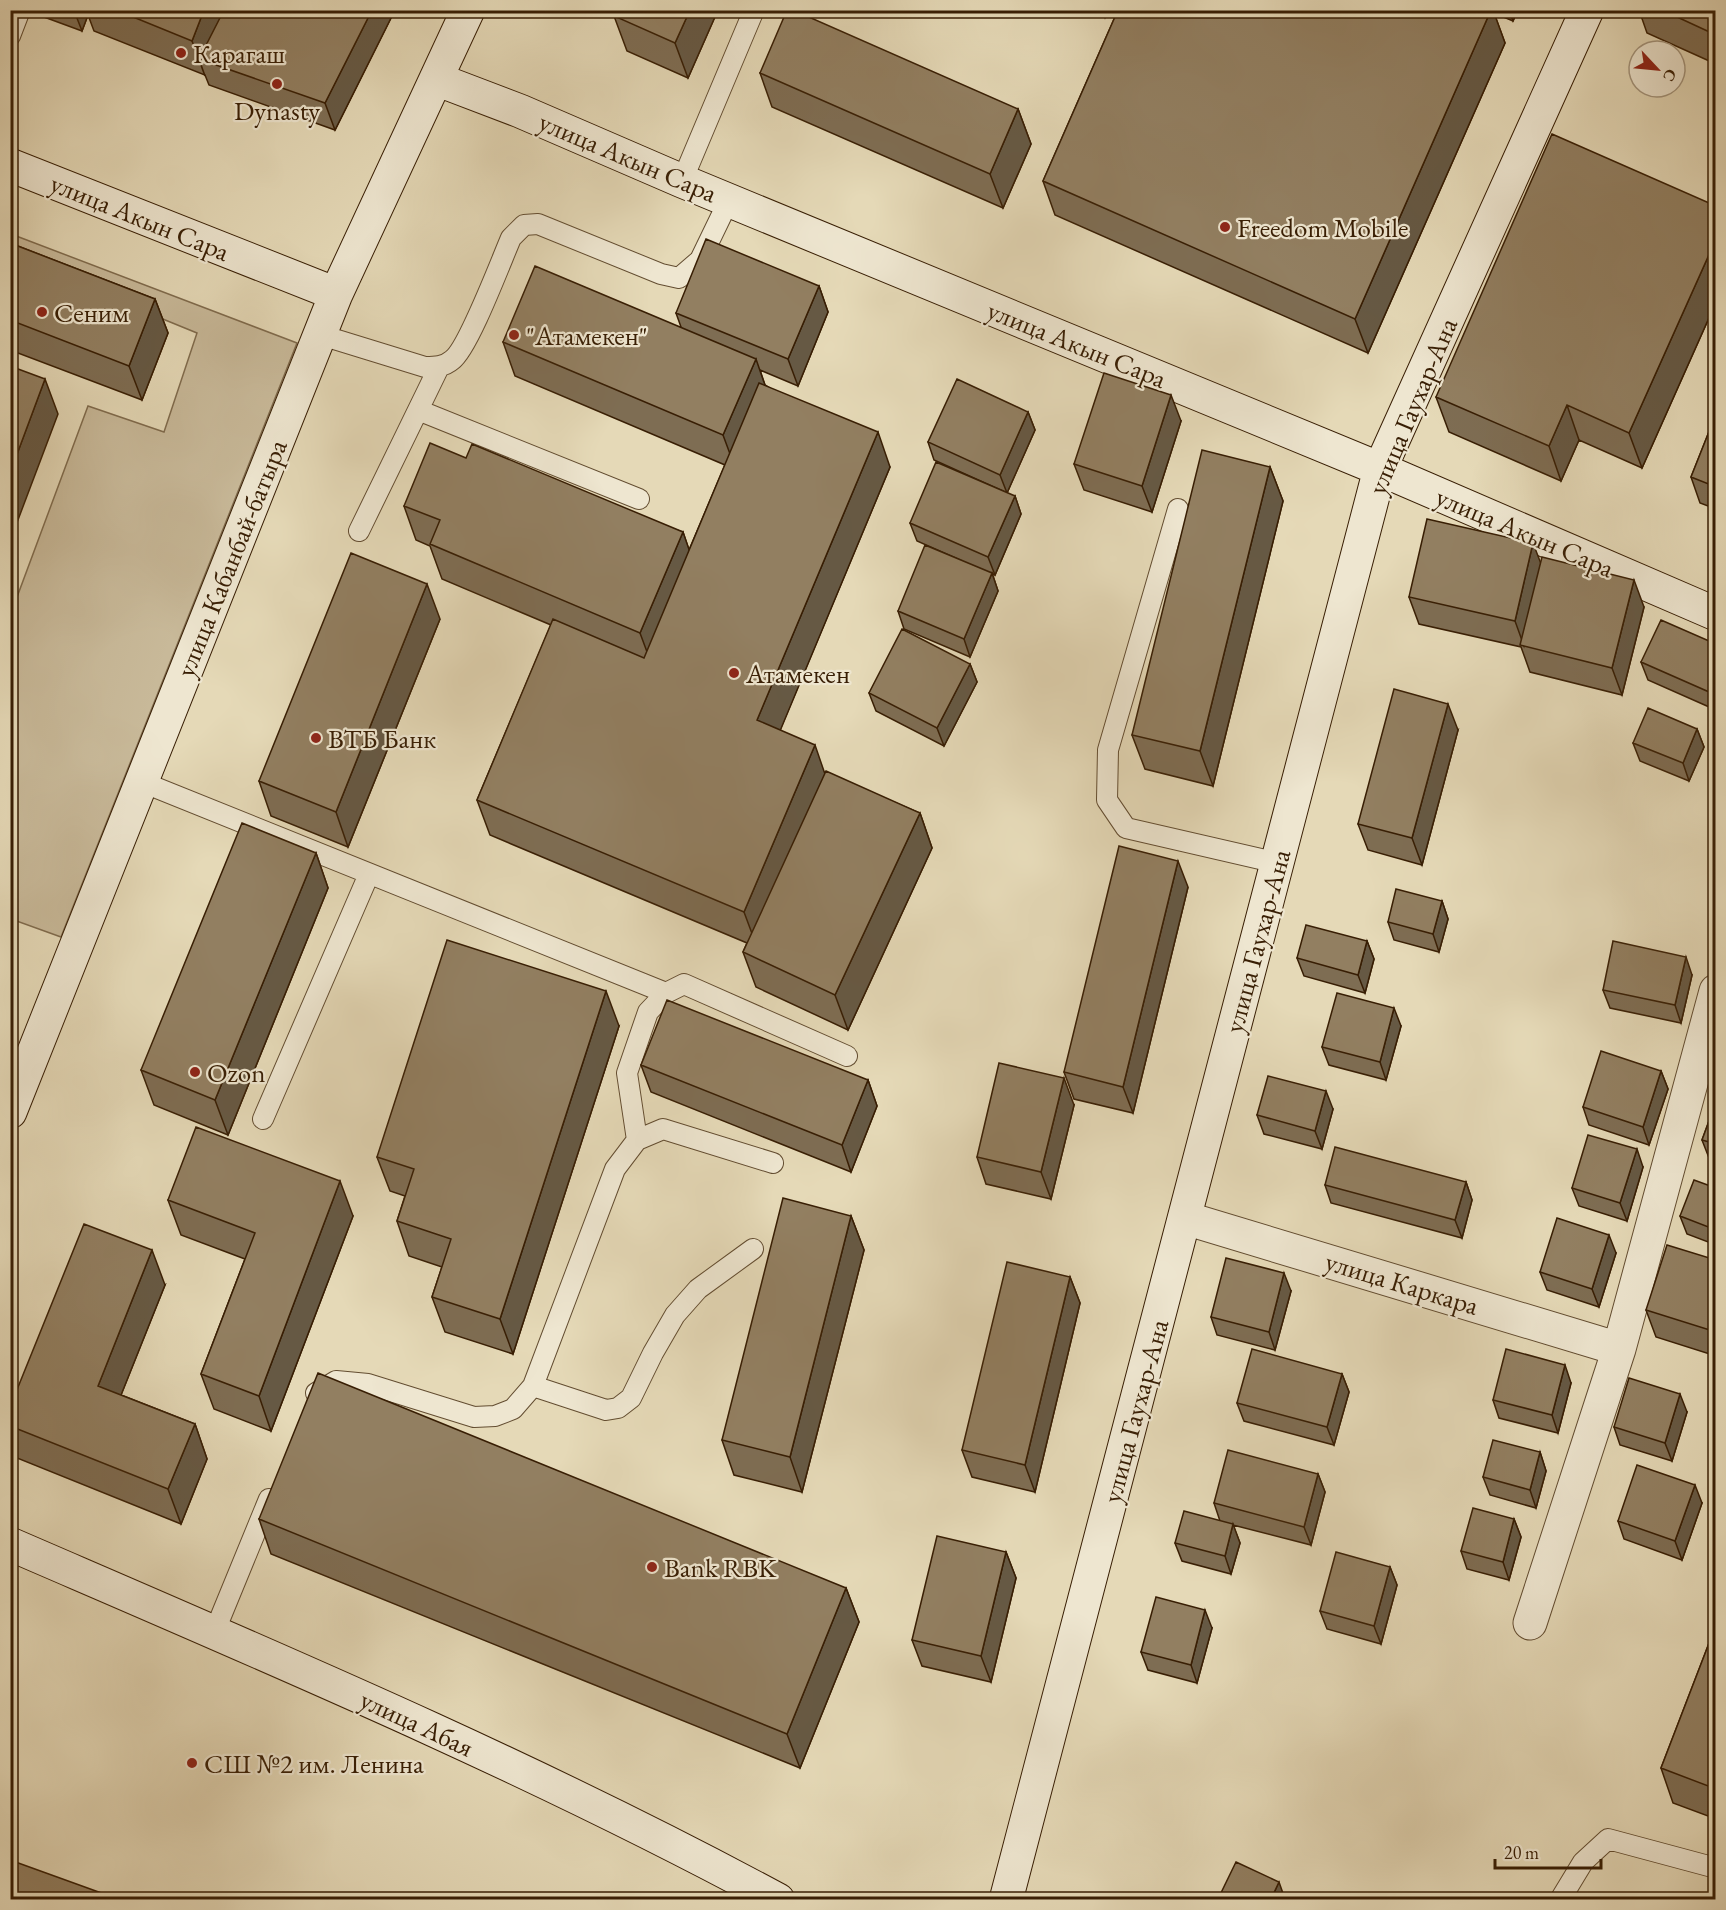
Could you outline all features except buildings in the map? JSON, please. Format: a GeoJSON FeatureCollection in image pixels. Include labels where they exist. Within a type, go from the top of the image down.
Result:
{"type":"FeatureCollection","features":[{"type":"Feature","properties":{"kind":"street","name":"улица Кабанбай-батыра"},"geometry":{"type":"LineString","coordinates":[[14,1091],[142,782],[336,294],[468,10]]}},
{"type":"Feature","properties":{"kind":"street","name":"улица Гаухар-Ана"},"geometry":{"type":"LineString","coordinates":[[1006,1899],[1380,469],[1587,10]]}},
{"type":"Feature","properties":{"kind":"street","name":"улица Акын Сара"},"geometry":{"type":"LineString","coordinates":[[436,80],[520,111],[682,181],[1380,469],[1716,614]]}},
{"type":"Feature","properties":{"kind":"street","name":"улица Акын Сара"},"geometry":{"type":"LineString","coordinates":[[10,165],[336,294]]}},
{"type":"Feature","properties":{"kind":"street"},"geometry":{"type":"LineString","coordinates":[[1530,1623],[1619,1349],[1716,991]]}},
{"type":"Feature","properties":{"kind":"street","name":"улица Каркара"},"geometry":{"type":"LineString","coordinates":[[1185,1218],[1619,1349]]}},
{"type":"Feature","properties":{"kind":"street","name":"улица Абая"},"geometry":{"type":"LineString","coordinates":[[10,1544],[398,1713],[692,1853],[778,1899]]}},
{"type":"Feature","properties":{"kind":"street","name":"улица Абая"},"geometry":{"type":"LineString","coordinates":[[10,1560],[49,1561]]}},
{"type":"Feature","properties":{"kind":"lane"},"geometry":{"type":"LineString","coordinates":[[10,36],[20,10]]}},
{"type":"Feature","properties":{"kind":"lane"},"geometry":{"type":"LineString","coordinates":[[682,181],[754,10]]}},
{"type":"Feature","properties":{"kind":"lane"},"geometry":{"type":"LineString","coordinates":[[321,334],[425,367],[439,367],[453,360],[465,344],[511,238],[524,225],[538,224],[660,274],[679,278],[700,260],[729,200]]}},
{"type":"Feature","properties":{"kind":"lane"},"geometry":{"type":"LineString","coordinates":[[359,531],[439,367]]}},
{"type":"Feature","properties":{"kind":"lane"},"geometry":{"type":"LineString","coordinates":[[418,410],[639,499]]}},
{"type":"Feature","properties":{"kind":"lane"},"geometry":{"type":"LineString","coordinates":[[1178,509],[1108,750],[1107,800],[1126,828],[1278,862]]}},
{"type":"Feature","properties":{"kind":"lane"},"geometry":{"type":"LineString","coordinates":[[142,782],[666,993]]}},
{"type":"Feature","properties":{"kind":"lane"},"geometry":{"type":"LineString","coordinates":[[263,1119],[369,874]]}},
{"type":"Feature","properties":{"kind":"lane"},"geometry":{"type":"LineString","coordinates":[[637,1140],[627,1073],[648,1012],[666,993],[684,984],[847,1056]]}},
{"type":"Feature","properties":{"kind":"lane"},"geometry":{"type":"LineString","coordinates":[[306,1409],[317,1391],[336,1381],[368,1384],[474,1417],[495,1416],[513,1408],[533,1386],[615,1169],[637,1140],[663,1129],[773,1163]]}},
{"type":"Feature","properties":{"kind":"lane"},"geometry":{"type":"LineString","coordinates":[[533,1386],[606,1410],[618,1408],[632,1398],[653,1353],[675,1315],[698,1289],[753,1249]]}},
{"type":"Feature","properties":{"kind":"lane"},"geometry":{"type":"LineString","coordinates":[[214,1633],[276,1484]]}},
{"type":"Feature","properties":{"kind":"lane"},"geometry":{"type":"LineString","coordinates":[[1560,1899],[1583,1862],[1608,1839],[1716,1868]]}},
{"type":"Feature","properties":{"kind":"shaded area"},"geometry":{"type":"Polygon","coordinates":[[[11,234],[297,343],[61,937],[11,919],[10,616],[88,406],[164,432],[197,333],[11,257],[11,234]]]}},
{"type":"Feature","properties":{"kind":"place","name":"Карагаш"},"geometry":{"type":"Point","coordinates":[181,53]}},
{"type":"Feature","properties":{"kind":"place","name":"Dynasty"},"geometry":{"type":"Point","coordinates":[277,84]}},
{"type":"Feature","properties":{"kind":"place","name":"Freedom Mobile"},"geometry":{"type":"Point","coordinates":[1225,227]}},
{"type":"Feature","properties":{"kind":"place","name":"Сеним"},"geometry":{"type":"Point","coordinates":[42,312]}},
{"type":"Feature","properties":{"kind":"place","name":"\"Атамекен\""},"geometry":{"type":"Point","coordinates":[514,335]}},
{"type":"Feature","properties":{"kind":"place","name":"Атамекен"},"geometry":{"type":"Point","coordinates":[734,673]}},
{"type":"Feature","properties":{"kind":"place","name":"ВТБ Банк"},"geometry":{"type":"Point","coordinates":[316,738]}},
{"type":"Feature","properties":{"kind":"place","name":"Ozon"},"geometry":{"type":"Point","coordinates":[195,1072]}},
{"type":"Feature","properties":{"kind":"place","name":"Bank RBK"},"geometry":{"type":"Point","coordinates":[652,1567]}},
{"type":"Feature","properties":{"kind":"place","name":"СШ №2 им. Ленина"},"geometry":{"type":"Point","coordinates":[192,1763]}}]}
